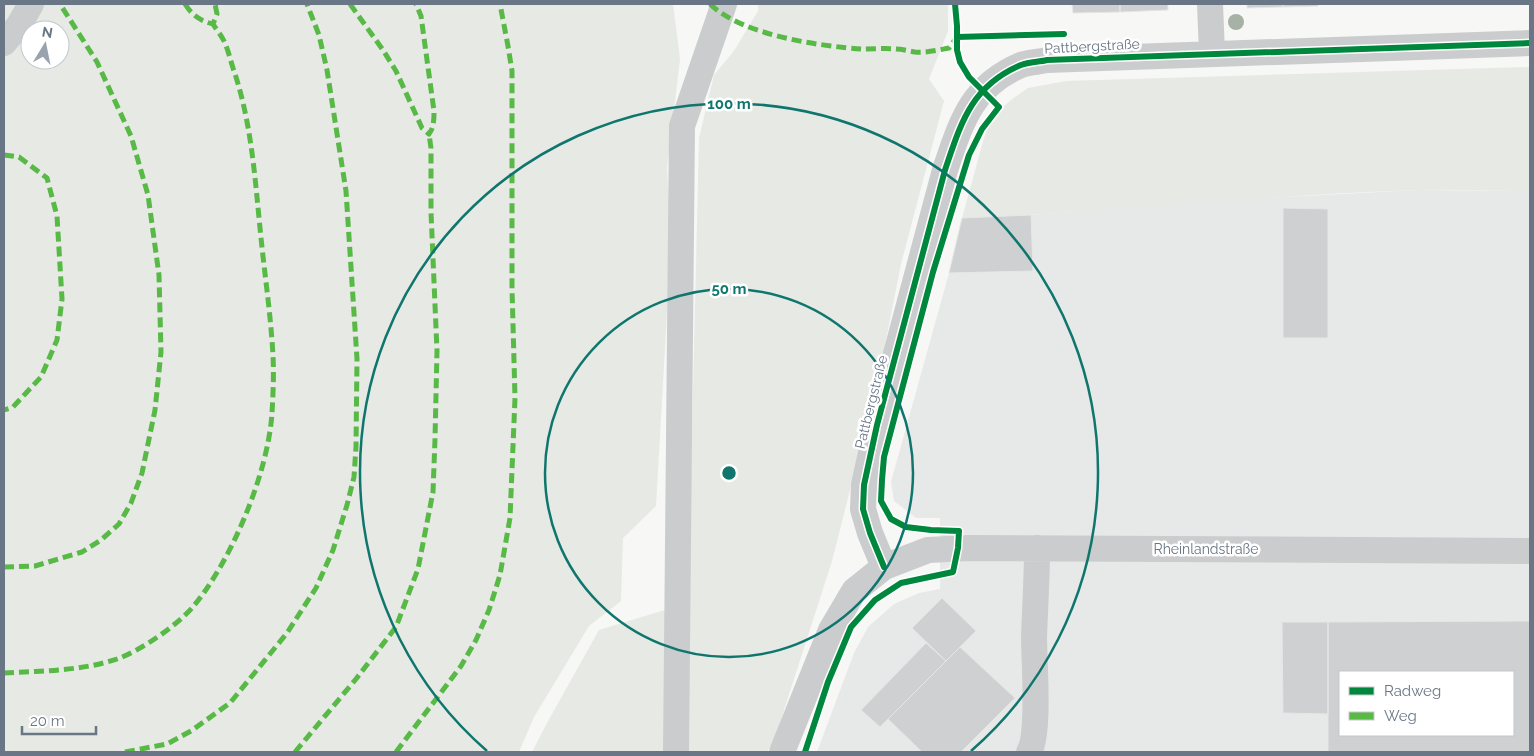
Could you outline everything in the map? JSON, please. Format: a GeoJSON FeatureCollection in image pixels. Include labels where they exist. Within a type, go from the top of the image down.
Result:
{"type":"FeatureCollection","features":[{"type":"Feature","properties":{"kind":"street"},"geometry":{"type":"LineString","coordinates":[[4,43],[19,25],[31,4]]}},
{"type":"Feature","properties":{"kind":"street"},"geometry":{"type":"LineString","coordinates":[[676,752],[682,126],[724,4]]}},
{"type":"Feature","properties":{"kind":"street"},"geometry":{"type":"LineString","coordinates":[[1210,4],[1212,53]]}},
{"type":"Feature","properties":{"kind":"street","name":"Pattbergstraße"},"geometry":{"type":"LineString","coordinates":[[884,567],[863,510],[864,485],[877,425],[945,170],[958,132],[971,105],[983,90],[998,78],[1022,65],[1047,60],[1530,43]]}},
{"type":"Feature","properties":{"kind":"street"},"geometry":{"type":"LineString","coordinates":[[1029,752],[1032,748],[1035,718],[1034,638],[1037,548]]}},
{"type":"Feature","properties":{"kind":"street","name":"Rheinlandstraße"},"geometry":{"type":"LineString","coordinates":[[884,567],[928,550],[1037,548],[1530,551]]}},
{"type":"Feature","properties":{"kind":"street"},"geometry":{"type":"LineString","coordinates":[[782,752],[831,630],[854,591],[884,567]]}},
{"type":"Feature","properties":{"kind":"shaded area"},"geometry":{"type":"Polygon","coordinates":[[[4,4],[673,4],[680,59],[667,168],[671,242],[656,506],[623,538],[621,601],[589,626],[534,717],[519,752],[4,752],[4,4]]]}},
{"type":"Feature","properties":{"kind":"shaded area"},"geometry":{"type":"Polygon","coordinates":[[[758,4],[948,4],[948,31],[929,79],[944,101],[901,264],[878,380],[832,561],[775,738],[767,752],[532,752],[599,630],[688,603],[699,138],[714,75],[734,51],[758,11],[758,4]]]}},
{"type":"Feature","properties":{"kind":"shaded area"},"geometry":{"type":"Polygon","coordinates":[[[1530,67],[1530,191],[1430,190],[1359,192],[1019,216],[962,218],[984,138],[992,117],[1028,88],[1066,81],[1530,67]]]}},
{"type":"Feature","properties":{"kind":"shaded area"},"geometry":{"type":"Polygon","coordinates":[[[1418,190],[1530,191],[1530,752],[817,752],[854,653],[868,627],[894,604],[919,593],[940,589],[940,518],[916,518],[894,501],[891,482],[949,273],[962,218],[1031,215],[1266,198],[1418,190]]]}},
{"type":"Feature","properties":{"kind":"building"},"geometry":{"type":"Polygon","coordinates":[[[1072,4],[1120,4],[1120,12],[1073,13],[1072,4]]]}},
{"type":"Feature","properties":{"kind":"building"},"geometry":{"type":"Polygon","coordinates":[[[1120,4],[1168,4],[1168,10],[1120,12],[1120,4]]]}},
{"type":"Feature","properties":{"kind":"building"},"geometry":{"type":"Polygon","coordinates":[[[1247,4],[1283,4],[1283,7],[1247,8],[1247,4]]]}},
{"type":"Feature","properties":{"kind":"building"},"geometry":{"type":"Polygon","coordinates":[[[1283,4],[1318,4],[1318,6],[1283,7],[1283,4]]]}},
{"type":"Feature","properties":{"kind":"building"},"geometry":{"type":"Polygon","coordinates":[[[1283,208],[1328,209],[1328,338],[1283,338],[1283,208]]]}},
{"type":"Feature","properties":{"kind":"building"},"geometry":{"type":"Polygon","coordinates":[[[1031,215],[1033,271],[949,273],[962,218],[1031,215]]]}},
{"type":"Feature","properties":{"kind":"building"},"geometry":{"type":"Polygon","coordinates":[[[942,598],[976,631],[946,661],[912,628],[942,598]]]}},
{"type":"Feature","properties":{"kind":"building"},"geometry":{"type":"Polygon","coordinates":[[[1530,621],[1530,752],[1328,752],[1328,622],[1530,621]]]}},
{"type":"Feature","properties":{"kind":"building"},"geometry":{"type":"Polygon","coordinates":[[[1282,622],[1328,622],[1328,714],[1283,713],[1282,622]]]}},
{"type":"Feature","properties":{"kind":"building"},"geometry":{"type":"Polygon","coordinates":[[[926,643],[946,661],[880,727],[861,710],[926,643]]]}},
{"type":"Feature","properties":{"kind":"building"},"geometry":{"type":"Polygon","coordinates":[[[960,647],[1015,698],[961,752],[922,752],[888,719],[960,647]]]}},
{"type":"Feature","properties":{"kind":"marked path"},"geometry":{"type":"LineString","coordinates":[[4,567],[35,566],[82,552],[101,540],[119,524],[131,503],[142,473],[155,410],[161,352],[159,275],[148,195],[131,136],[97,62],[60,4]]}},
{"type":"Feature","properties":{"kind":"marked path"},"geometry":{"type":"LineString","coordinates":[[185,4],[197,17],[213,24],[217,14],[215,4]]}},
{"type":"Feature","properties":{"kind":"marked path"},"geometry":{"type":"LineString","coordinates":[[125,752],[167,744],[191,731],[230,703],[287,633],[316,588],[333,550],[354,477],[357,359],[346,191],[327,70],[319,35],[307,4]]}},
{"type":"Feature","properties":{"kind":"marked path"},"geometry":{"type":"LineString","coordinates":[[350,4],[396,71],[422,128],[429,134],[433,126],[434,111],[421,16],[416,4]]}},
{"type":"Feature","properties":{"kind":"marked path"},"geometry":{"type":"LineString","coordinates":[[396,752],[461,666],[476,640],[489,610],[500,575],[510,518],[515,398],[512,288],[512,71],[500,4]]}},
{"type":"Feature","properties":{"kind":"marked path"},"geometry":{"type":"LineString","coordinates":[[710,4],[724,15],[741,24],[782,37],[824,45],[923,52],[949,48],[957,37]]}},
{"type":"Feature","properties":{"kind":"marked path"},"geometry":{"type":"LineString","coordinates":[[4,673],[61,670],[103,663],[136,650],[167,630],[192,608],[220,567],[245,516],[255,489],[269,437],[272,413],[273,356],[271,327],[255,173],[245,110],[228,51],[213,24]]}},
{"type":"Feature","properties":{"kind":"marked path"},"geometry":{"type":"LineString","coordinates":[[295,752],[356,679],[396,627],[418,569],[433,492],[435,439],[437,351],[429,134]]}},
{"type":"Feature","properties":{"kind":"marked path"},"geometry":{"type":"LineString","coordinates":[[4,155],[19,157],[47,178],[57,216],[62,299],[57,340],[41,377],[13,407],[4,410]]}},
{"type":"Feature","properties":{"kind":"cycle path"},"geometry":{"type":"LineString","coordinates":[[805,752],[828,682],[851,627],[875,600],[901,583],[953,572],[958,548],[959,531],[906,527],[891,519],[881,501],[884,457],[933,272],[969,155],[982,129],[999,107],[969,77],[960,62],[957,50],[955,4]]}},
{"type":"Feature","properties":{"kind":"cycle path"},"geometry":{"type":"LineString","coordinates":[[957,37],[1064,34]]}},
{"type":"Feature","properties":{"kind":"cycle path"},"geometry":{"type":"LineString","coordinates":[[884,567],[870,533],[863,509],[864,485],[877,425],[945,170],[970,108],[990,84],[1021,65],[1047,60],[1530,43]]}}]}
